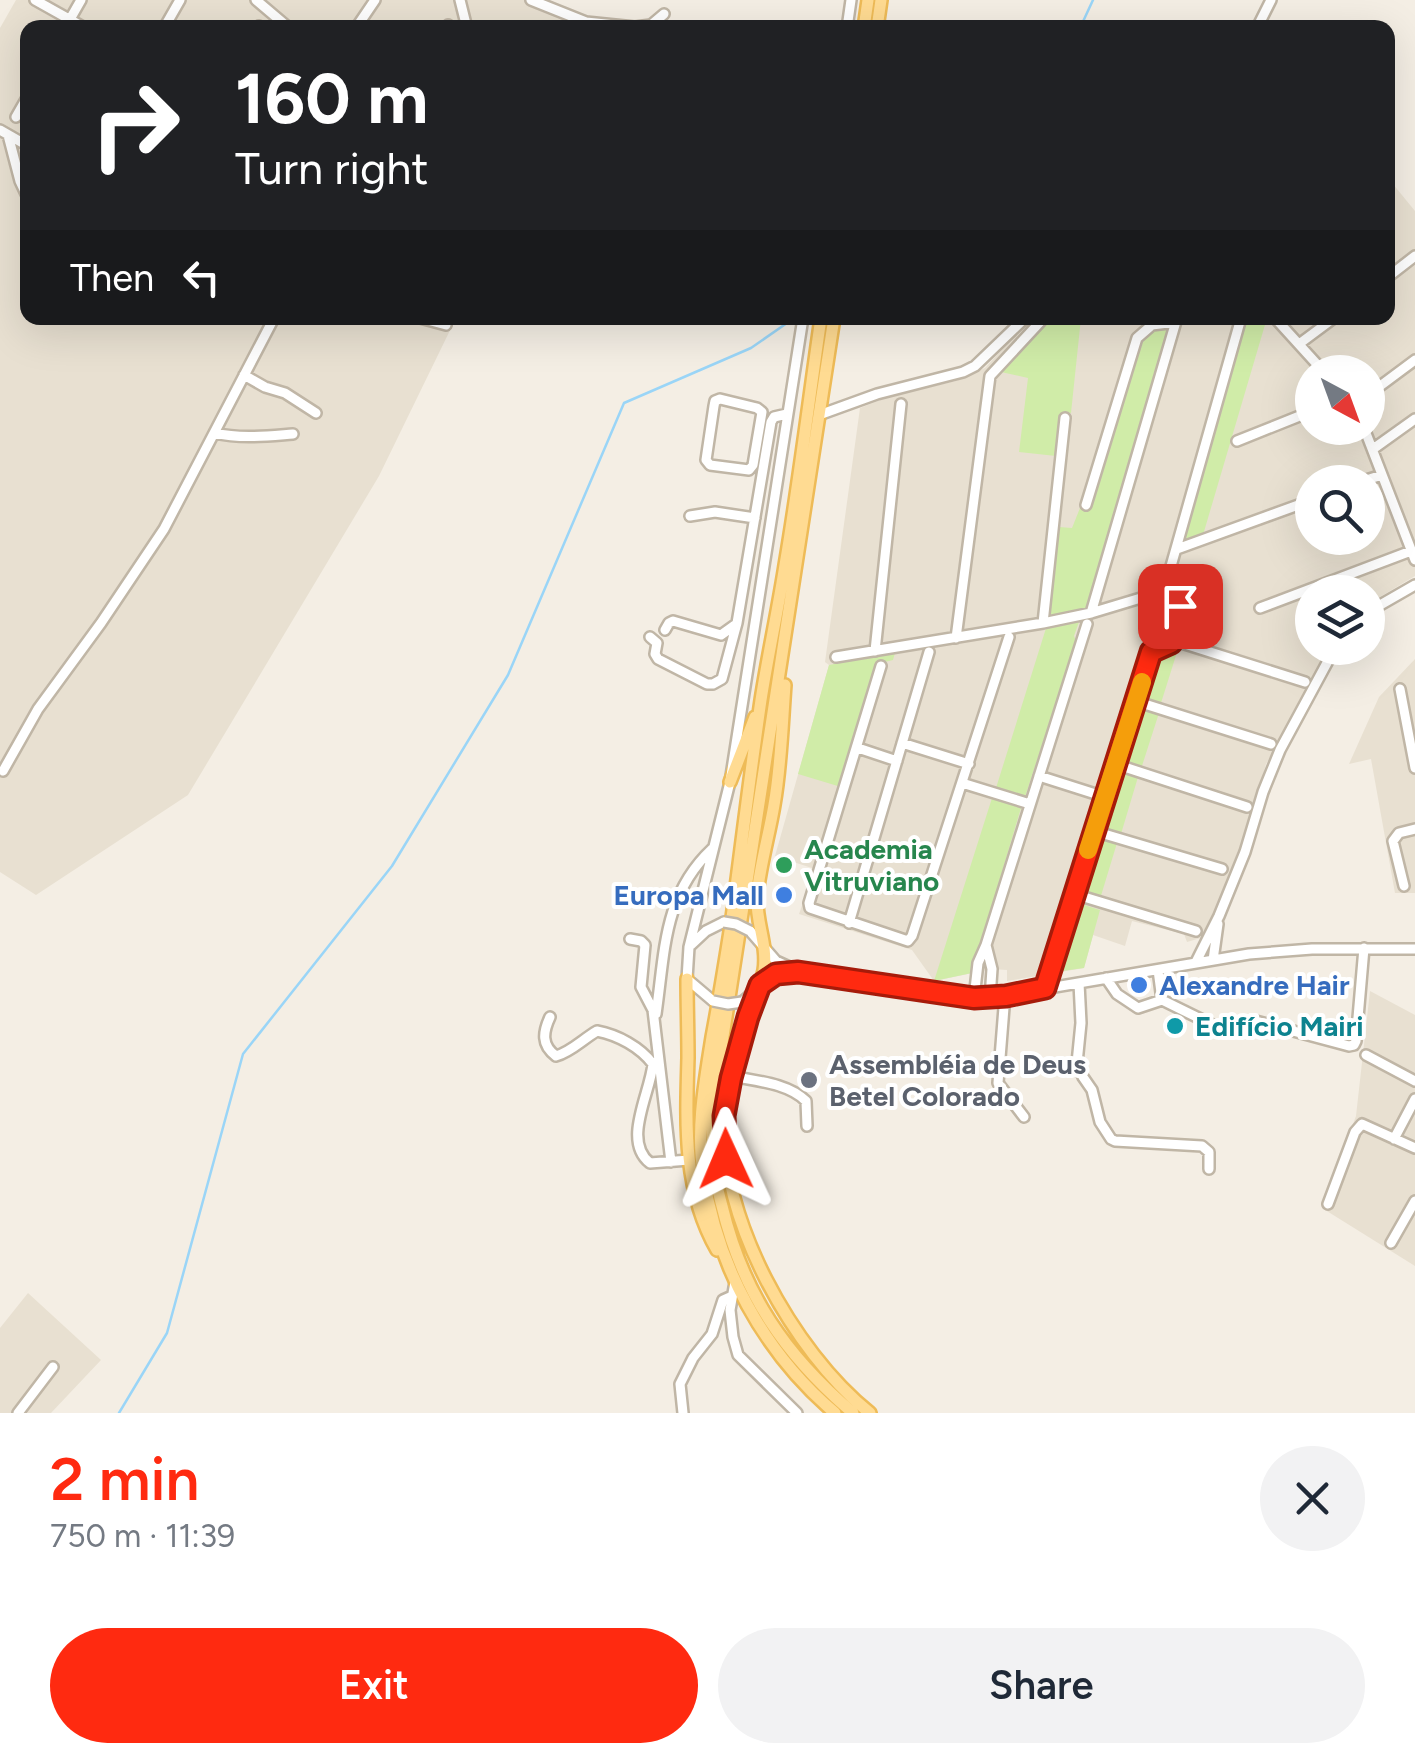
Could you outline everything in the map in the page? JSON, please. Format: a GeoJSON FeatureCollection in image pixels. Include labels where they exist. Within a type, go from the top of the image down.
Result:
{"type":"FeatureCollection","features":[{"type":"Feature","properties":{"kind":"main road"},"geometry":{"type":"LineString","coordinates":[[733,1279],[715,1229],[703,1174],[702,1097],[821,325]]}},
{"type":"Feature","properties":{"kind":"main road"},"geometry":{"type":"LineString","coordinates":[[833,325],[712,1114],[714,1172],[727,1228],[752,1293],[773,1328],[808,1371],[852,1413]]}},
{"type":"Feature","properties":{"kind":"main road"},"geometry":{"type":"LineString","coordinates":[[790,604],[775,803],[757,894],[764,968],[731,1076],[724,1116],[726,1159],[734,1200],[750,1245],[798,1335],[870,1413]]}},
{"type":"Feature","properties":{"kind":"main road"},"geometry":{"type":"LineString","coordinates":[[730,782],[762,698]]}},
{"type":"Feature","properties":{"kind":"main road"},"geometry":{"type":"LineString","coordinates":[[688,979],[686,1130],[690,1176],[706,1230],[746,1306],[776,1350],[810,1391],[836,1413]]}},
{"type":"Feature","properties":{"kind":"street"},"geometry":{"type":"LineString","coordinates":[[35,0],[64,20]]}},
{"type":"Feature","properties":{"kind":"street"},"geometry":{"type":"LineString","coordinates":[[256,0],[270,4]]}},
{"type":"Feature","properties":{"kind":"street"},"geometry":{"type":"LineString","coordinates":[[532,0],[581,20]]}},
{"type":"Feature","properties":{"kind":"street"},"geometry":{"type":"LineString","coordinates":[[656,20],[664,14]]}},
{"type":"Feature","properties":{"kind":"street"},"geometry":{"type":"LineString","coordinates":[[16,116],[20,109]]}},
{"type":"Feature","properties":{"kind":"street"},"geometry":{"type":"LineString","coordinates":[[4,132],[20,181]]}},
{"type":"Feature","properties":{"kind":"street"},"geometry":{"type":"LineString","coordinates":[[1395,272],[1415,256]]}},
{"type":"Feature","properties":{"kind":"street"},"geometry":{"type":"LineString","coordinates":[[3,771],[38,709],[164,529],[270,325]]}},
{"type":"Feature","properties":{"kind":"street"},"geometry":{"type":"LineString","coordinates":[[801,325],[730,782],[689,947],[688,979],[713,1001],[728,1004],[742,1002],[776,974],[798,972],[990,998],[1196,962],[1292,950],[1415,950]]}},
{"type":"Feature","properties":{"kind":"street"},"geometry":{"type":"LineString","coordinates":[[819,415],[878,394],[963,372],[975,366],[1017,325]]}},
{"type":"Feature","properties":{"kind":"street"},"geometry":{"type":"LineString","coordinates":[[956,638],[990,376],[1037,325]]}},
{"type":"Feature","properties":{"kind":"street"},"geometry":{"type":"LineString","coordinates":[[1086,505],[1137,338],[1152,325]]}},
{"type":"Feature","properties":{"kind":"street"},"geometry":{"type":"LineString","coordinates":[[1090,613],[1175,325]]}},
{"type":"Feature","properties":{"kind":"street"},"geometry":{"type":"LineString","coordinates":[[836,657],[1043,623],[1164,591],[1239,325]]}},
{"type":"Feature","properties":{"kind":"street"},"geometry":{"type":"LineString","coordinates":[[1281,325],[1309,355]]}},
{"type":"Feature","properties":{"kind":"street"},"geometry":{"type":"LineString","coordinates":[[1299,344],[1325,325]]}},
{"type":"Feature","properties":{"kind":"street"},"geometry":{"type":"LineString","coordinates":[[1385,382],[1415,360]]}},
{"type":"Feature","properties":{"kind":"street"},"geometry":{"type":"LineString","coordinates":[[244,375],[316,413]]}},
{"type":"Feature","properties":{"kind":"street"},"geometry":{"type":"LineString","coordinates":[[650,637],[657,643],[657,658],[707,684],[722,679],[726,673],[754,518],[763,439],[761,410],[715,401],[708,464],[751,469],[763,439],[774,417],[788,414]]}},
{"type":"Feature","properties":{"kind":"street"},"geometry":{"type":"LineString","coordinates":[[875,650],[901,404]]}},
{"type":"Feature","properties":{"kind":"street"},"geometry":{"type":"LineString","coordinates":[[1043,623],[1065,418]]}},
{"type":"Feature","properties":{"kind":"street"},"geometry":{"type":"LineString","coordinates":[[1237,441],[1295,418]]}},
{"type":"Feature","properties":{"kind":"street"},"geometry":{"type":"LineString","coordinates":[[1373,449],[1415,419]]}},
{"type":"Feature","properties":{"kind":"street"},"geometry":{"type":"LineString","coordinates":[[214,433],[261,437],[293,434]]}},
{"type":"Feature","properties":{"kind":"street"},"geometry":{"type":"LineString","coordinates":[[1371,445],[1379,465]]}},
{"type":"Feature","properties":{"kind":"street"},"geometry":{"type":"LineString","coordinates":[[1260,608],[1412,546],[1385,482]]}},
{"type":"Feature","properties":{"kind":"street"},"geometry":{"type":"LineString","coordinates":[[1176,549],[1295,506]]}},
{"type":"Feature","properties":{"kind":"street"},"geometry":{"type":"LineString","coordinates":[[690,516],[716,512],[754,518]]}},
{"type":"Feature","properties":{"kind":"street"},"geometry":{"type":"LineString","coordinates":[[1385,602],[1415,584]]}},
{"type":"Feature","properties":{"kind":"street"},"geometry":{"type":"LineString","coordinates":[[1045,988],[1165,606],[1177,604],[1180,608],[1172,640],[1168,646],[1151,652]]}},
{"type":"Feature","properties":{"kind":"street"},"geometry":{"type":"LineString","coordinates":[[665,630],[673,621],[721,635],[737,623]]}},
{"type":"Feature","properties":{"kind":"street"},"geometry":{"type":"LineString","coordinates":[[974,998],[978,963],[1087,624]]}},
{"type":"Feature","properties":{"kind":"street"},"geometry":{"type":"LineString","coordinates":[[881,666],[809,903],[813,911],[908,941],[1009,637]]}},
{"type":"Feature","properties":{"kind":"street"},"geometry":{"type":"LineString","coordinates":[[1172,640],[1305,682]]}},
{"type":"Feature","properties":{"kind":"street"},"geometry":{"type":"LineString","coordinates":[[849,922],[929,652]]}},
{"type":"Feature","properties":{"kind":"street"},"geometry":{"type":"LineString","coordinates":[[1196,962],[1219,916],[1280,750],[1326,665]]}},
{"type":"Feature","properties":{"kind":"street"},"geometry":{"type":"LineString","coordinates":[[1400,689],[1415,768]]}},
{"type":"Feature","properties":{"kind":"street"},"geometry":{"type":"LineString","coordinates":[[1135,701],[1271,744]]}},
{"type":"Feature","properties":{"kind":"street"},"geometry":{"type":"LineString","coordinates":[[902,743],[969,764]]}},
{"type":"Feature","properties":{"kind":"street"},"geometry":{"type":"LineString","coordinates":[[858,748],[897,761]]}},
{"type":"Feature","properties":{"kind":"street"},"geometry":{"type":"LineString","coordinates":[[1115,764],[1248,806]]}},
{"type":"Feature","properties":{"kind":"street"},"geometry":{"type":"LineString","coordinates":[[1039,776],[1105,797]]}},
{"type":"Feature","properties":{"kind":"street"},"geometry":{"type":"LineString","coordinates":[[962,783],[1030,804]]}},
{"type":"Feature","properties":{"kind":"street"},"geometry":{"type":"LineString","coordinates":[[1404,886],[1393,841],[1398,833],[1415,830]]}},
{"type":"Feature","properties":{"kind":"street"},"geometry":{"type":"LineString","coordinates":[[1094,831],[1222,869]]}},
{"type":"Feature","properties":{"kind":"street"},"geometry":{"type":"LineString","coordinates":[[655,1023],[670,917],[698,862],[714,847]]}},
{"type":"Feature","properties":{"kind":"street"},"geometry":{"type":"LineString","coordinates":[[1074,894],[1196,931]]}},
{"type":"Feature","properties":{"kind":"street"},"geometry":{"type":"LineString","coordinates":[[1213,960],[1219,916]]}},
{"type":"Feature","properties":{"kind":"street"},"geometry":{"type":"LineString","coordinates":[[689,947],[706,930],[724,922],[736,924],[750,931],[776,961],[798,972]]}},
{"type":"Feature","properties":{"kind":"street"},"geometry":{"type":"LineString","coordinates":[[630,939],[645,946],[642,987],[653,1010],[671,1162]]}},
{"type":"Feature","properties":{"kind":"street"},"geometry":{"type":"LineString","coordinates":[[986,945],[992,969],[990,998]]}},
{"type":"Feature","properties":{"kind":"street"},"geometry":{"type":"LineString","coordinates":[[1106,978],[1116,994],[1138,1008],[1162,1000],[1217,1026],[1256,1021],[1348,1046],[1356,1041],[1364,948]]}},
{"type":"Feature","properties":{"kind":"street"},"geometry":{"type":"LineString","coordinates":[[1158,970],[1162,1000]]}},
{"type":"Feature","properties":{"kind":"street"},"geometry":{"type":"LineString","coordinates":[[1079,983],[1081,1024],[1077,1063],[1092,1090],[1106,1133],[1115,1141],[1202,1146],[1209,1152],[1209,1169]]}},
{"type":"Feature","properties":{"kind":"street"},"geometry":{"type":"LineString","coordinates":[[1006,996],[998,1083],[1024,1117]]}},
{"type":"Feature","properties":{"kind":"street"},"geometry":{"type":"LineString","coordinates":[[550,1017],[544,1030],[545,1044],[556,1056],[597,1031],[647,1057],[652,1064],[651,1078],[636,1142],[650,1163],[689,1160]]}},
{"type":"Feature","properties":{"kind":"street"},"geometry":{"type":"LineString","coordinates":[[1366,1056],[1415,1081]]}},
{"type":"Feature","properties":{"kind":"street"},"geometry":{"type":"LineString","coordinates":[[731,1076],[798,1093],[806,1101],[807,1126]]}},
{"type":"Feature","properties":{"kind":"street"},"geometry":{"type":"LineString","coordinates":[[1394,1138],[1415,1098]]}},
{"type":"Feature","properties":{"kind":"street"},"geometry":{"type":"LineString","coordinates":[[1328,1204],[1362,1124],[1415,1148]]}},
{"type":"Feature","properties":{"kind":"street"},"geometry":{"type":"LineString","coordinates":[[1391,1243],[1415,1201]]}},
{"type":"Feature","properties":{"kind":"street"},"geometry":{"type":"LineString","coordinates":[[733,1279],[730,1310],[738,1355],[797,1413]]}},
{"type":"Feature","properties":{"kind":"street"},"geometry":{"type":"LineString","coordinates":[[682,1413],[680,1384],[693,1358],[712,1334],[724,1300],[732,1296]]}},
{"type":"Feature","properties":{"kind":"street"},"geometry":{"type":"LineString","coordinates":[[18,1413],[53,1367]]}},
{"type":"Feature","properties":{"kind":"shaded area"},"geometry":{"type":"Polygon","coordinates":[[[16,0],[529,0],[565,20],[20,20],[20,325],[453,325],[379,476],[188,795],[36,895],[0,872],[0,28],[16,0]]]}},
{"type":"Feature","properties":{"kind":"shaded area"},"geometry":{"type":"Polygon","coordinates":[[[1395,187],[1415,211],[1415,576],[1385,594],[1385,575],[1295,575],[1295,665],[1320,665],[1266,764],[1250,821],[1204,937],[1187,942],[1184,934],[1132,921],[1125,946],[1093,935],[1084,968],[1007,981],[1007,970],[992,969],[934,981],[912,950],[799,914],[815,869],[775,856],[829,665],[825,662],[860,408],[888,397],[956,381],[985,368],[1025,325],[1395,325],[1395,187]]]}},
{"type":"Feature","properties":{"kind":"shaded area"},"geometry":{"type":"Polygon","coordinates":[[[1415,659],[1415,893],[1395,893],[1371,759],[1349,764],[1379,697],[1415,659]]]}},
{"type":"Feature","properties":{"kind":"shaded area"},"geometry":{"type":"Polygon","coordinates":[[[1370,991],[1415,1015],[1415,1266],[1322,1208],[1356,1116],[1370,991]]]}},
{"type":"Feature","properties":{"kind":"shaded area"},"geometry":{"type":"Polygon","coordinates":[[[28,1293],[101,1360],[51,1413],[0,1413],[0,1328],[28,1293]]]}},
{"type":"Feature","properties":{"kind":"green space"},"geometry":{"type":"Polygon","coordinates":[[[1044,325],[1080,325],[1071,413],[1062,412],[1056,456],[1019,452],[1028,378],[1001,372],[1044,325]]]}},
{"type":"Feature","properties":{"kind":"green space"},"geometry":{"type":"Polygon","coordinates":[[[1243,325],[1265,325],[1203,535],[1184,543],[1243,325]]]}},
{"type":"Feature","properties":{"kind":"green space"},"geometry":{"type":"Polygon","coordinates":[[[1156,327],[1170,333],[1088,609],[1046,618],[1059,527],[1072,528],[1080,508],[1088,509],[1142,338],[1156,327]]]}},
{"type":"Feature","properties":{"kind":"green space"},"geometry":{"type":"Polygon","coordinates":[[[1080,619],[1025,797],[996,788],[1047,625],[1080,619]]]}},
{"type":"Feature","properties":{"kind":"green space"},"geometry":{"type":"Polygon","coordinates":[[[1178,649],[1161,703],[1141,697],[1152,659],[1178,649]]]}},
{"type":"Feature","properties":{"kind":"green space"},"geometry":{"type":"Polygon","coordinates":[[[895,653],[893,660],[877,664],[841,787],[798,774],[829,665],[895,653]]]}},
{"type":"Feature","properties":{"kind":"green space"},"geometry":{"type":"Polygon","coordinates":[[[1140,707],[1159,713],[1141,769],[1121,760],[1140,707]]]}},
{"type":"Feature","properties":{"kind":"green space"},"geometry":{"type":"Polygon","coordinates":[[[1120,772],[1138,777],[1121,834],[1101,825],[1120,772]]]}},
{"type":"Feature","properties":{"kind":"green space"},"geometry":{"type":"Polygon","coordinates":[[[992,798],[1021,808],[972,973],[934,981],[992,798]]]}},
{"type":"Feature","properties":{"kind":"green space"},"geometry":{"type":"Polygon","coordinates":[[[1100,837],[1117,843],[1100,899],[1081,892],[1100,837]]]}},
{"type":"Feature","properties":{"kind":"green space"},"geometry":{"type":"Polygon","coordinates":[[[1078,903],[1100,910],[1084,968],[1055,972],[1078,903]]]}},
{"type":"Feature","properties":{"kind":"waterway"},"geometry":{"type":"LineString","coordinates":[[1084,20],[1093,0]]}},
{"type":"Feature","properties":{"kind":"waterway"},"geometry":{"type":"LineString","coordinates":[[119,1413],[167,1333],[243,1054],[392,866],[508,675],[624,403],[751,348],[784,325]]}},
{"type":"Feature","properties":{"kind":"slow traffic"},"geometry":{"type":"LineString","coordinates":[[1088,850],[1142,682]]}},
{"type":"Feature","properties":{"kind":"place","name":"Academia Vitruviano"},"geometry":{"type":"Point","coordinates":[784,865]}},
{"type":"Feature","properties":{"kind":"place","name":"Europa Mall"},"geometry":{"type":"Point","coordinates":[784,895]}},
{"type":"Feature","properties":{"kind":"place","name":"Alexandre Hair"},"geometry":{"type":"Point","coordinates":[1139,985]}},
{"type":"Feature","properties":{"kind":"place","name":"Edifício Mairi"},"geometry":{"type":"Point","coordinates":[1175,1026]}},
{"type":"Feature","properties":{"kind":"place","name":"Assembléia de Deus Betel Colorado"},"geometry":{"type":"Point","coordinates":[809,1080]}},
{"type":"Feature","properties":{"kind":"route"},"geometry":{"type":"LineString","coordinates":[[726,1159],[724,1116],[731,1076],[760,985],[770,976],[798,972],[974,998],[1045,988],[1151,652],[1171,643],[1180,606]]}}]}
